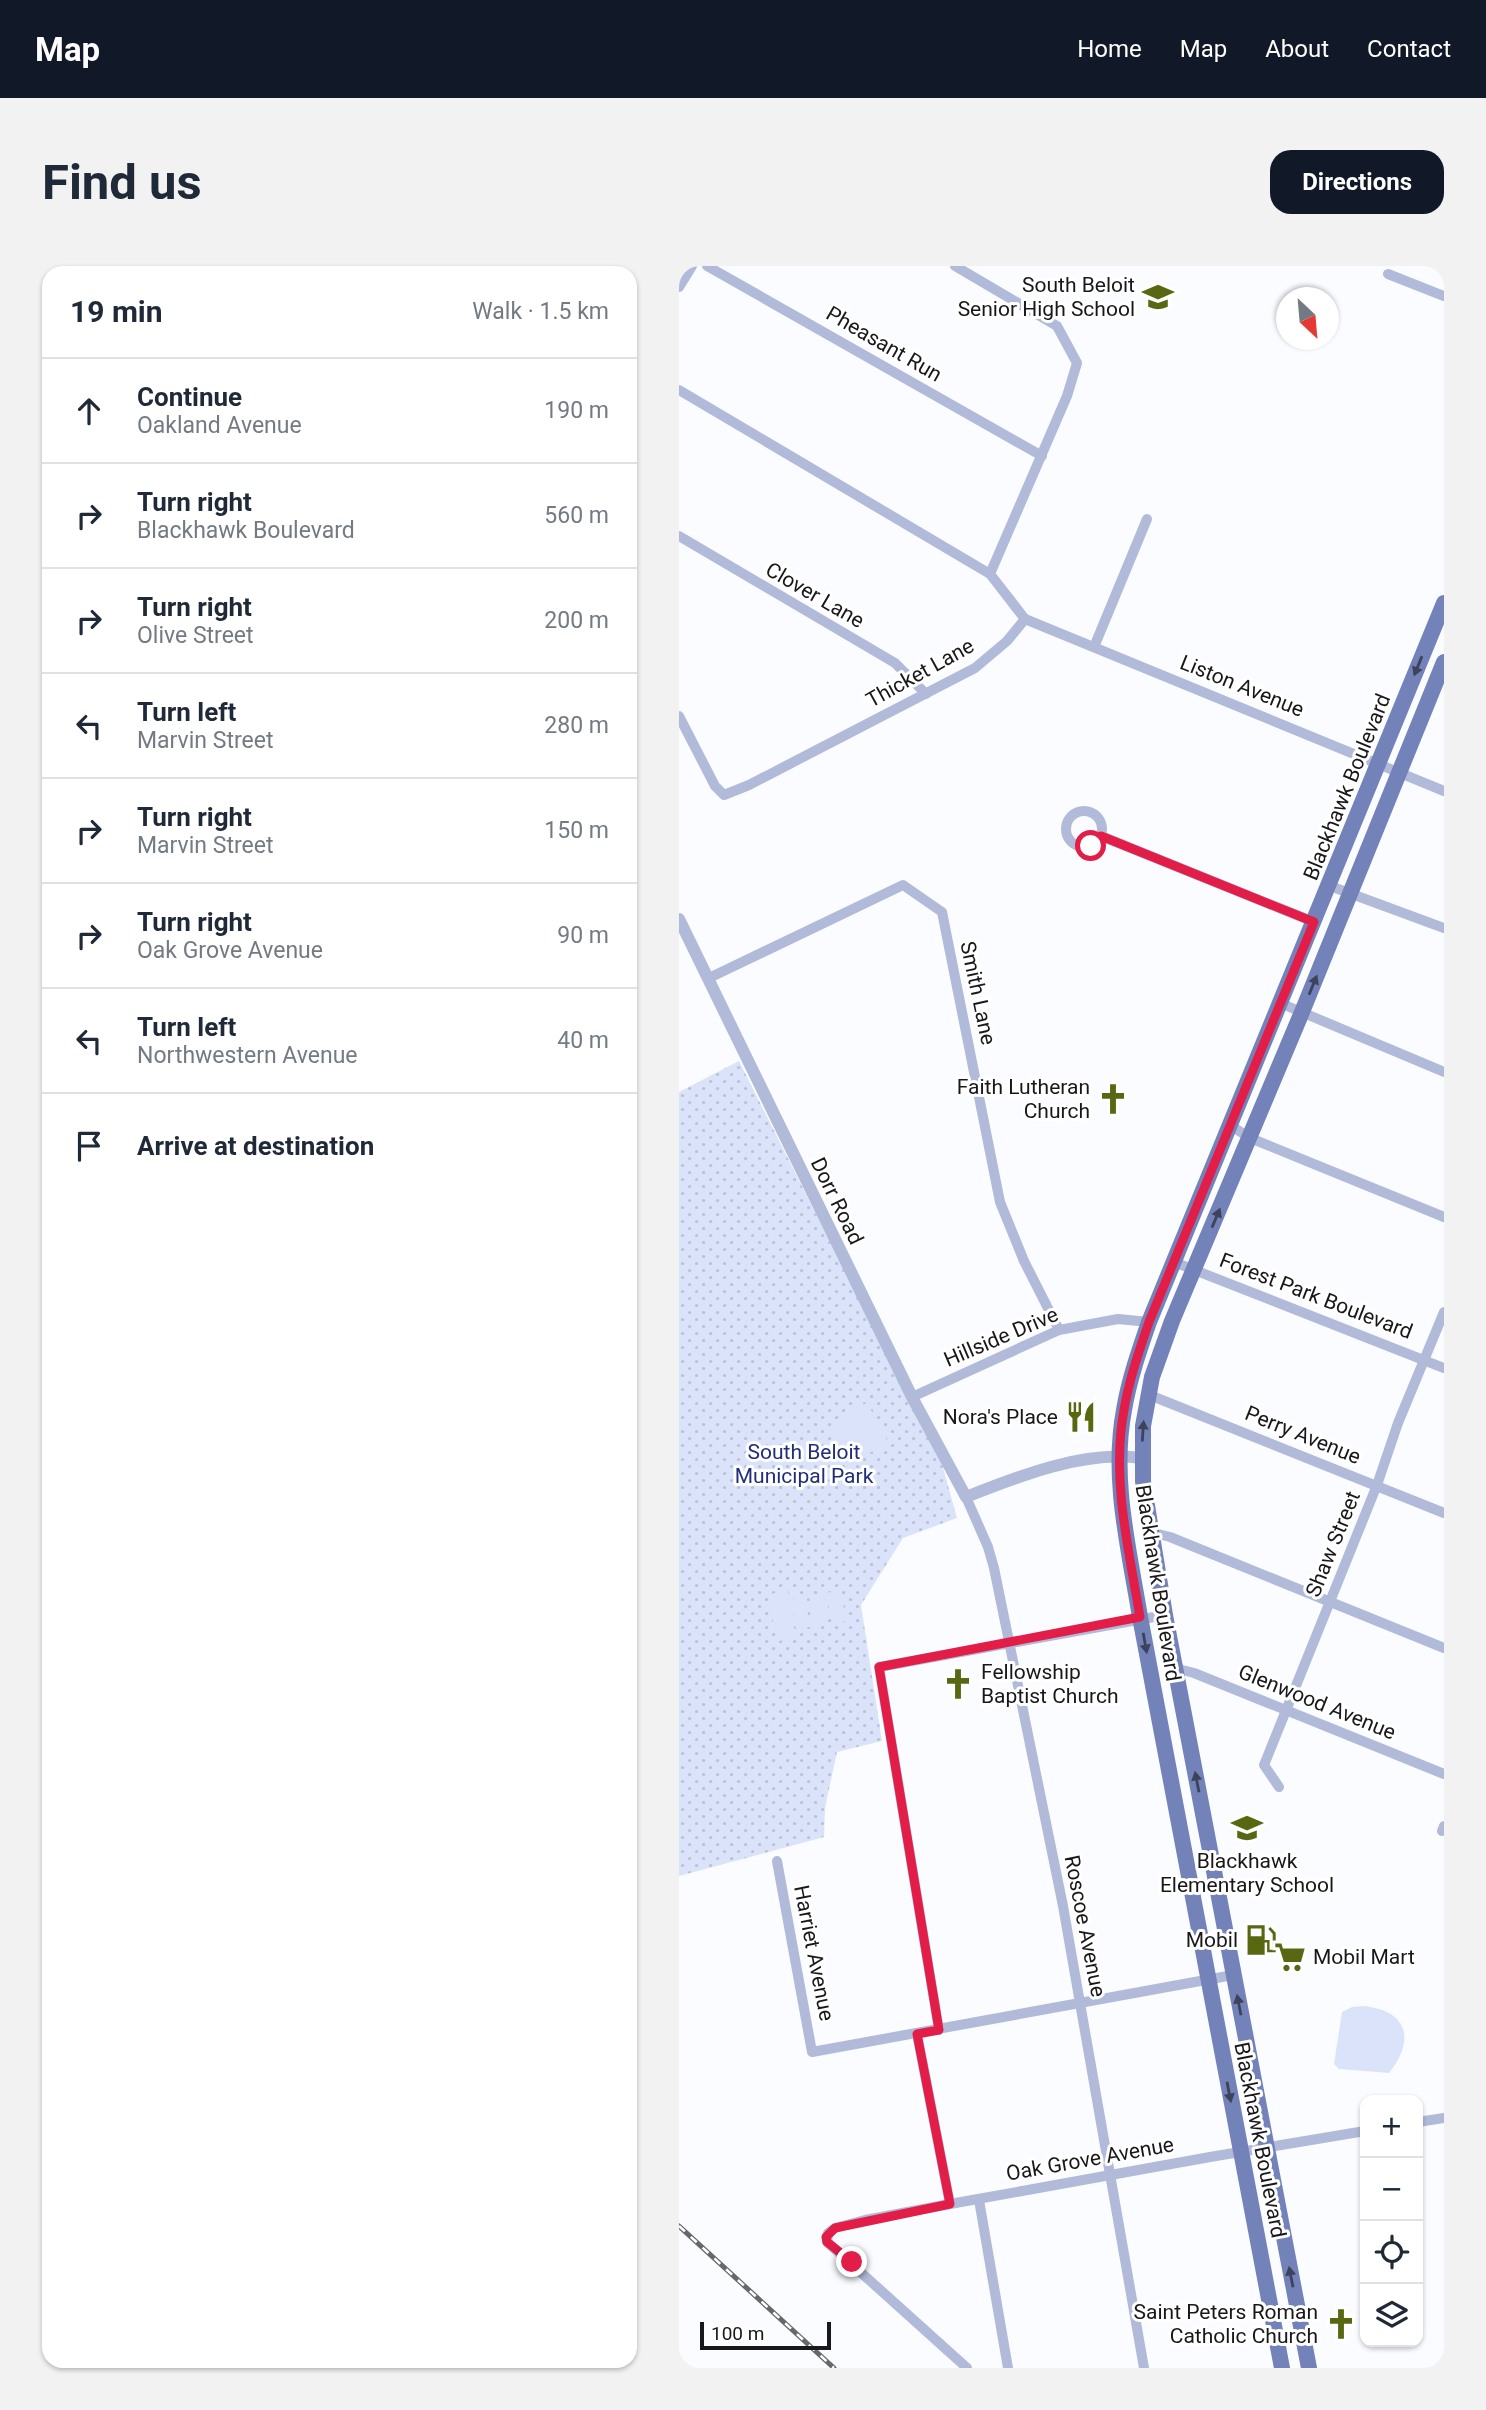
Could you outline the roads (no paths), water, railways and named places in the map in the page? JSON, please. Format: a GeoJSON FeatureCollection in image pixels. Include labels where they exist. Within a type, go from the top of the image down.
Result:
{"type":"FeatureCollection","features":[{"type":"Feature","properties":{"kind":"main road","name":"Blackhawk Boulevard"},"geometry":{"type":"LineString","coordinates":[[1282,2368],[1123,1516],[1120,1455],[1123,1412],[1149,1322],[1444,603]]}},
{"type":"Feature","properties":{"kind":"main road","name":"Blackhawk Boulevard"},"geometry":{"type":"LineString","coordinates":[[1309,2368],[1165,1615],[1150,1532],[1142,1458],[1147,1395],[1172,1321],[1302,1012],[1444,662]]}},
{"type":"Feature","properties":{"kind":"street"},"geometry":{"type":"LineString","coordinates":[[679,287],[692,266]]}},
{"type":"Feature","properties":{"kind":"street","name":"Pheasant Run"},"geometry":{"type":"LineString","coordinates":[[707,266],[1042,456]]}},
{"type":"Feature","properties":{"kind":"street"},"geometry":{"type":"LineString","coordinates":[[955,266],[1057,326],[1077,363],[1067,396],[990,574]]}},
{"type":"Feature","properties":{"kind":"street"},"geometry":{"type":"LineString","coordinates":[[1388,274],[1444,296]]}},
{"type":"Feature","properties":{"kind":"street"},"geometry":{"type":"LineString","coordinates":[[679,390],[990,574],[1025,619]]}},
{"type":"Feature","properties":{"kind":"street"},"geometry":{"type":"LineString","coordinates":[[1094,647],[1147,519]]}},
{"type":"Feature","properties":{"kind":"street","name":"Clover Lane"},"geometry":{"type":"LineString","coordinates":[[679,537],[895,663],[926,694]]}},
{"type":"Feature","properties":{"kind":"street","name":"Liston Avenue"},"geometry":{"type":"LineString","coordinates":[[1025,619],[1444,791]]}},
{"type":"Feature","properties":{"kind":"street","name":"Thicket Lane"},"geometry":{"type":"LineString","coordinates":[[679,716],[715,786],[724,795],[749,785],[975,668],[1007,641],[1025,619]]}},
{"type":"Feature","properties":{"kind":"street"},"geometry":{"type":"LineString","coordinates":[[1101,836],[1314,922]]}},
{"type":"Feature","properties":{"kind":"street","name":"Smith Lane"},"geometry":{"type":"LineString","coordinates":[[709,978],[903,885],[942,912],[1000,1202],[1024,1261],[1059,1330]]}},
{"type":"Feature","properties":{"kind":"street"},"geometry":{"type":"LineString","coordinates":[[1330,886],[1444,928]]}},
{"type":"Feature","properties":{"kind":"street","name":"Dorr Road"},"geometry":{"type":"LineString","coordinates":[[679,919],[912,1397],[966,1497]]}},
{"type":"Feature","properties":{"kind":"street"},"geometry":{"type":"LineString","coordinates":[[1280,1003],[1444,1072]]}},
{"type":"Feature","properties":{"kind":"street"},"geometry":{"type":"LineString","coordinates":[[1230,1125],[1249,1138],[1444,1217]]}},
{"type":"Feature","properties":{"kind":"street","name":"Forest Park Boulevard"},"geometry":{"type":"LineString","coordinates":[[1174,1262],[1444,1368]]}},
{"type":"Feature","properties":{"kind":"street","name":"Shaw Street"},"geometry":{"type":"LineString","coordinates":[[1279,1787],[1264,1765],[1444,1312]]}},
{"type":"Feature","properties":{"kind":"street","name":"Hillside Drive"},"geometry":{"type":"LineString","coordinates":[[912,1397],[1059,1330],[1118,1319],[1149,1322]]}},
{"type":"Feature","properties":{"kind":"street","name":"Perry Avenue"},"geometry":{"type":"LineString","coordinates":[[1147,1395],[1444,1513]]}},
{"type":"Feature","properties":{"kind":"street"},"geometry":{"type":"LineString","coordinates":[[966,1497],[1022,1476],[1096,1457],[1120,1455],[1142,1458]]}},
{"type":"Feature","properties":{"kind":"street","name":"Roscoe Avenue"},"geometry":{"type":"LineString","coordinates":[[966,1497],[988,1547],[1063,1906],[1144,2368]]}},
{"type":"Feature","properties":{"kind":"street"},"geometry":{"type":"LineString","coordinates":[[1150,1532],[1170,1536],[1444,1648]]}},
{"type":"Feature","properties":{"kind":"street"},"geometry":{"type":"LineString","coordinates":[[939,2030],[879,1667],[1140,1617],[1165,1615]]}},
{"type":"Feature","properties":{"kind":"street","name":"Glenwood Avenue"},"geometry":{"type":"LineString","coordinates":[[1175,1668],[1194,1673],[1444,1774]]}},
{"type":"Feature","properties":{"kind":"street","name":"Harriet Avenue"},"geometry":{"type":"LineString","coordinates":[[777,1861],[812,2052],[917,2034]]}},
{"type":"Feature","properties":{"kind":"street"},"geometry":{"type":"LineString","coordinates":[[950,2204],[917,2034],[1233,1975]]}},
{"type":"Feature","properties":{"kind":"street"},"geometry":{"type":"LineString","coordinates":[[1423,2121],[1444,2118]]}},
{"type":"Feature","properties":{"kind":"street","name":"Oak Grove Avenue"},"geometry":{"type":"LineString","coordinates":[[967,2368],[827,2242],[826,2237],[835,2228],[950,2204],[1360,2132]]}},
{"type":"Feature","properties":{"kind":"street"},"geometry":{"type":"LineString","coordinates":[[979,2200],[1008,2368]]}},
{"type":"Feature","properties":{"kind":"railway"},"geometry":{"type":"LineString","coordinates":[[679,2226],[834,2368]]}},
{"type":"Feature","properties":{"kind":"place","name":"South Beloit Senior High School"},"geometry":{"type":"Point","coordinates":[1158,297]}},
{"type":"Feature","properties":{"kind":"place","name":"Faith Lutheran Church"},"geometry":{"type":"Point","coordinates":[1113,1099]}},
{"type":"Feature","properties":{"kind":"place","name":"Nora's Place"},"geometry":{"type":"Point","coordinates":[1081,1417]}},
{"type":"Feature","properties":{"kind":"place","name":"Fellowship Baptist Church"},"geometry":{"type":"Point","coordinates":[958,1684]}},
{"type":"Feature","properties":{"kind":"place","name":"Blackhawk Elementary School"},"geometry":{"type":"Point","coordinates":[1247,1828]}},
{"type":"Feature","properties":{"kind":"place","name":"Mobil"},"geometry":{"type":"Point","coordinates":[1261,1940]}},
{"type":"Feature","properties":{"kind":"place","name":"Mobil Mart"},"geometry":{"type":"Point","coordinates":[1290,1957]}},
{"type":"Feature","properties":{"kind":"place","name":"Saint Peters Roman Catholic Church"},"geometry":{"type":"Point","coordinates":[1341,2324]}},
{"type":"Feature","properties":{"kind":"park label","name":"South Beloit Municipal Park"},"geometry":{"type":"Point","coordinates":[804,1464]}}]}
